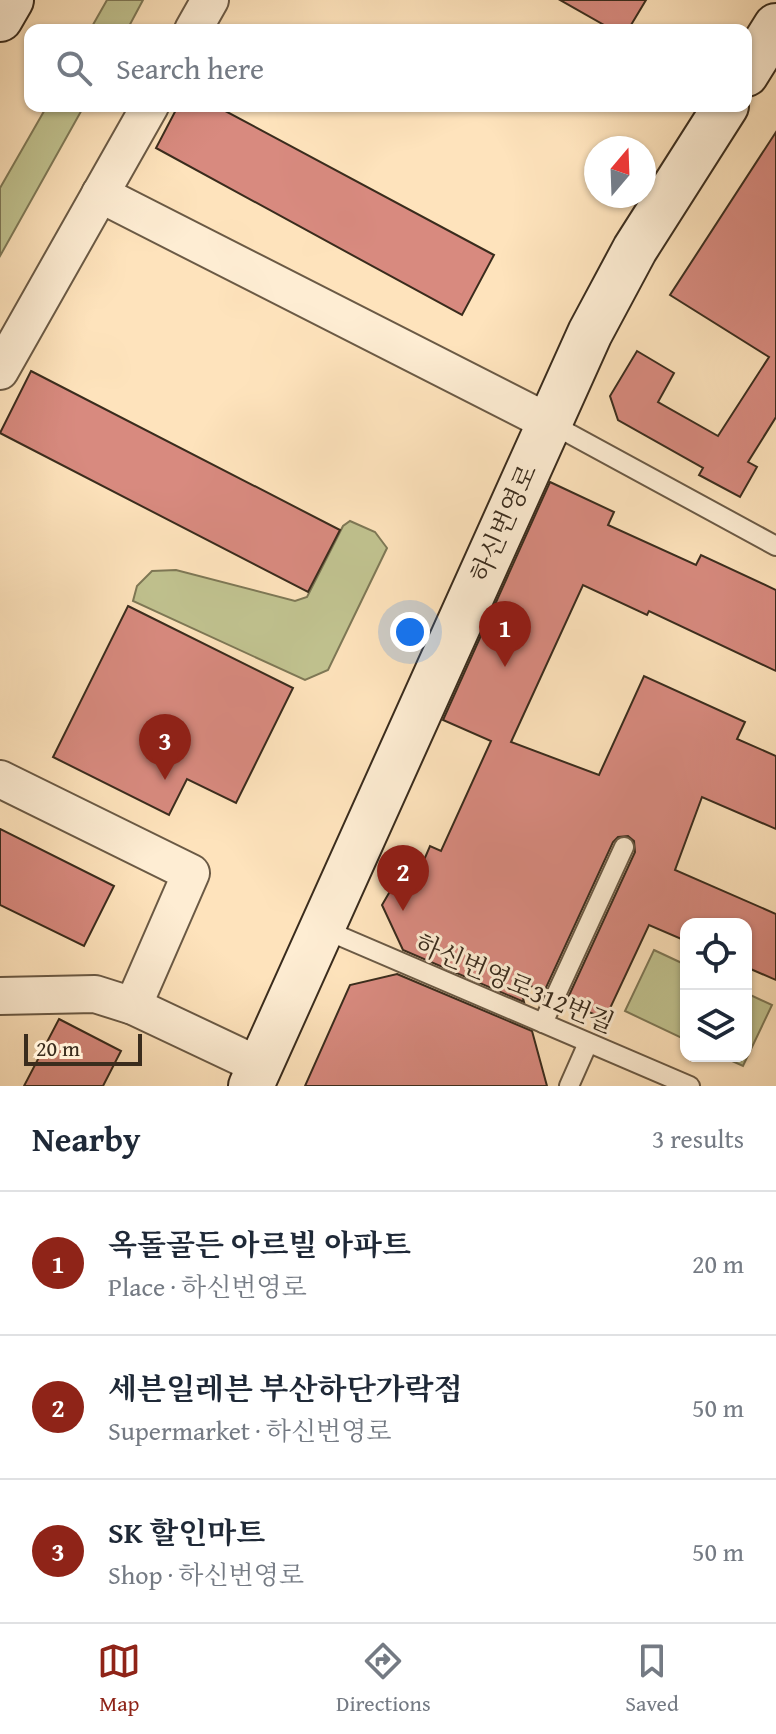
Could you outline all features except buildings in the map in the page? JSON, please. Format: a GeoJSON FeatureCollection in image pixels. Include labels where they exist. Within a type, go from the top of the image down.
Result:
{"type":"FeatureCollection","features":[{"type":"Feature","properties":{"kind":"street"},"geometry":{"type":"LineString","coordinates":[[0,19],[11,0]]}},
{"type":"Feature","properties":{"kind":"street"},"geometry":{"type":"LineString","coordinates":[[196,24],[210,0]]}},
{"type":"Feature","properties":{"kind":"street"},"geometry":{"type":"LineString","coordinates":[[0,371],[147,112]]}},
{"type":"Feature","properties":{"kind":"street","name":"하신번영로"},"geometry":{"type":"LineString","coordinates":[[256,1076],[548,422],[635,249],[722,112]]}},
{"type":"Feature","properties":{"kind":"street"},"geometry":{"type":"LineString","coordinates":[[100,194],[548,422]]}},
{"type":"Feature","properties":{"kind":"street"},"geometry":{"type":"LineString","coordinates":[[0,779],[191,873],[133,1006]]}},
{"type":"Feature","properties":{"kind":"street"},"geometry":{"type":"LineString","coordinates":[[0,996],[95,994],[133,1006],[256,1076]]}},
{"type":"Feature","properties":{"kind":"lane"},"geometry":{"type":"LineString","coordinates":[[548,422],[776,546]]}},
{"type":"Feature","properties":{"kind":"lane"},"geometry":{"type":"LineString","coordinates":[[543,1023],[624,847]]}},
{"type":"Feature","properties":{"kind":"lane","name":"하신번영로312번길"},"geometry":{"type":"LineString","coordinates":[[321,928],[690,1086]]}},
{"type":"Feature","properties":{"kind":"lane"},"geometry":{"type":"LineString","coordinates":[[569,1086],[588,1043]]}},
{"type":"Feature","properties":{"kind":"green space"},"geometry":{"type":"Polygon","coordinates":[[[107,0],[143,0],[130,24],[93,24],[107,0]]]}},
{"type":"Feature","properties":{"kind":"green space"},"geometry":{"type":"Polygon","coordinates":[[[44,112],[81,112],[0,256],[0,188],[44,112]]]}},
{"type":"Feature","properties":{"kind":"green space"},"geometry":{"type":"Polygon","coordinates":[[[350,521],[375,532],[387,548],[328,670],[305,680],[133,601],[137,586],[152,571],[176,570],[295,601],[307,597],[343,526],[350,521]]]}},
{"type":"Feature","properties":{"kind":"green space"},"geometry":{"type":"Polygon","coordinates":[[[654,950],[680,962],[680,1037],[625,1011],[654,950]]]}},
{"type":"Feature","properties":{"kind":"green space"},"geometry":{"type":"Polygon","coordinates":[[[752,996],[772,1005],[752,1047],[752,996]]]}},
{"type":"Feature","properties":{"kind":"place","name":"옥돌골든 아르빌 아파트"},"geometry":{"type":"Point","coordinates":[505,667]}},
{"type":"Feature","properties":{"kind":"place","name":"SK 할인마트"},"geometry":{"type":"Point","coordinates":[165,780]}},
{"type":"Feature","properties":{"kind":"place","name":"세븐일레븐 부산하단가락점"},"geometry":{"type":"Point","coordinates":[403,911]}}]}
